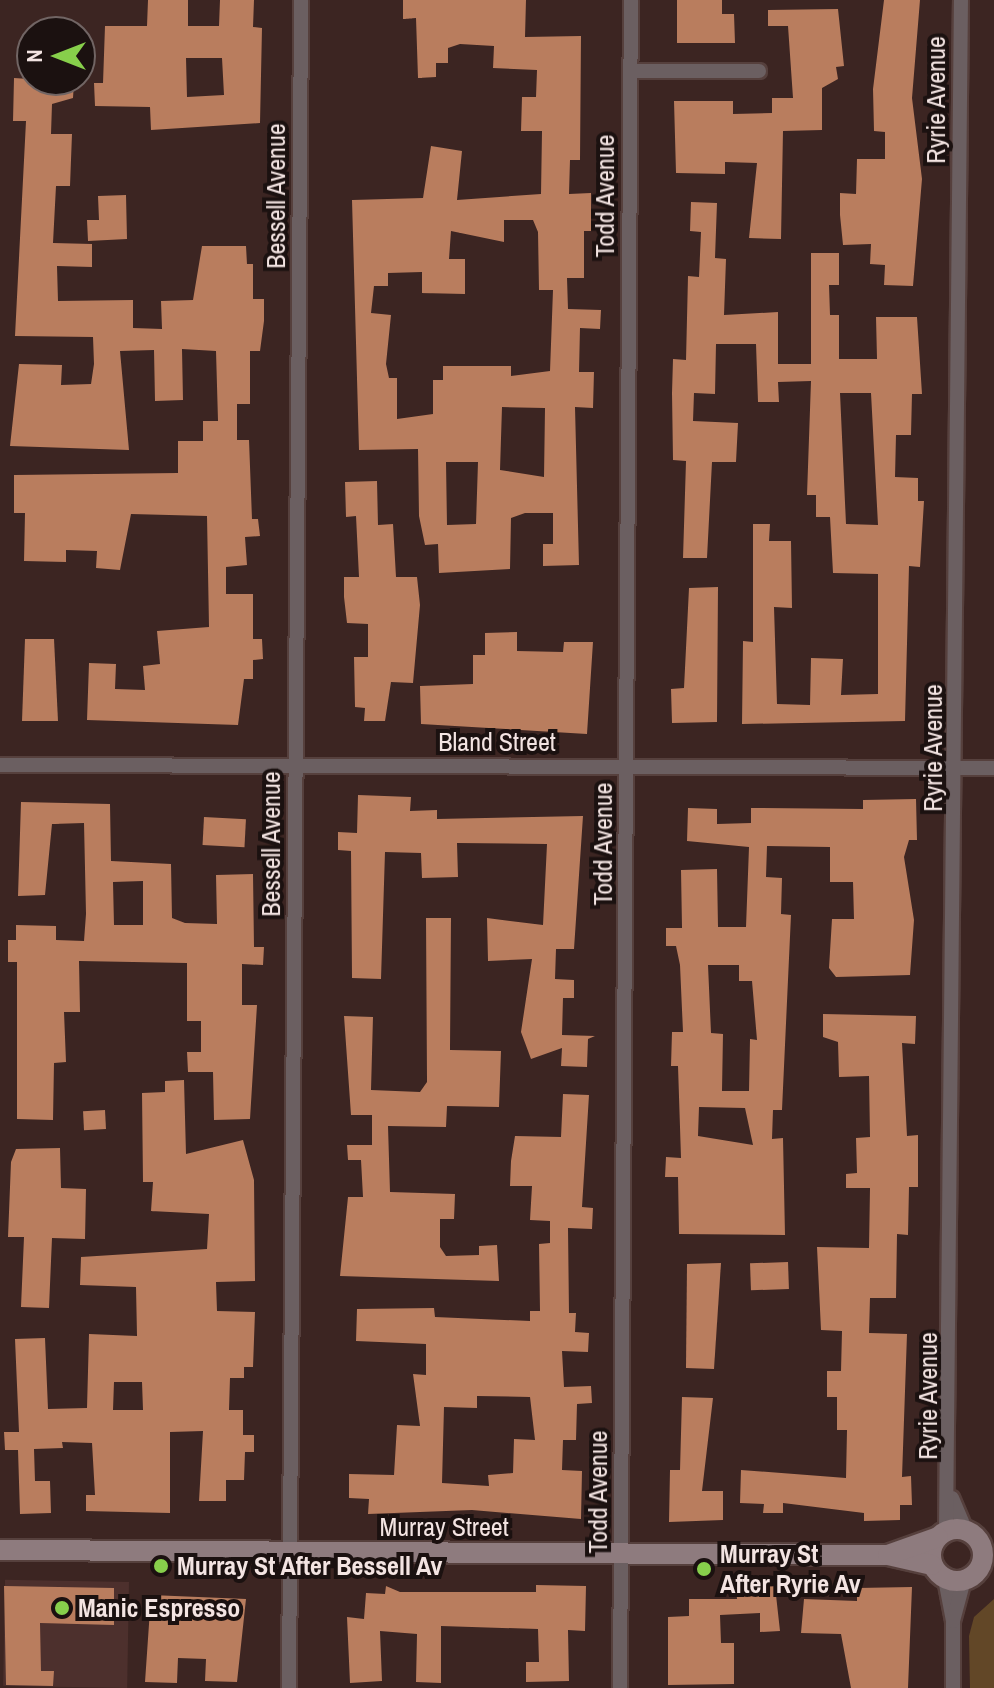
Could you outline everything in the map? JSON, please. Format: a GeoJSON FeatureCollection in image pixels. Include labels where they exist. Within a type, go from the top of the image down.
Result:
{"type":"FeatureCollection","features":[{"type":"Feature","properties":{"kind":"main road","name":"Murray Street"},"geometry":{"type":"LineString","coordinates":[[0,1550],[964,1555]]}},
{"type":"Feature","properties":{"kind":"main road","name":"Murray Street"},"geometry":{"type":"LineString","coordinates":[[888,1555],[964,1555]]}},
{"type":"Feature","properties":{"kind":"street","name":"Bessell Avenue"},"geometry":{"type":"LineString","coordinates":[[289,1688],[301,0]]}},
{"type":"Feature","properties":{"kind":"street","name":"Todd Avenue"},"geometry":{"type":"LineString","coordinates":[[620,1688],[631,0]]}},
{"type":"Feature","properties":{"kind":"street","name":"Ryrie Avenue"},"geometry":{"type":"LineString","coordinates":[[961,0],[952,1497],[964,1555]]}},
{"type":"Feature","properties":{"kind":"street"},"geometry":{"type":"LineString","coordinates":[[630,71],[759,71]]}},
{"type":"Feature","properties":{"kind":"street","name":"Bland Street"},"geometry":{"type":"LineString","coordinates":[[0,765],[994,768]]}},
{"type":"Feature","properties":{"kind":"street"},"geometry":{"type":"LineString","coordinates":[[953,1688],[953,1621],[964,1555]]}},
{"type":"Feature","properties":{"kind":"shaded area"},"geometry":{"type":"Polygon","coordinates":[[[5,1580],[129,1582],[127,1688],[3,1686],[5,1580]]]}},
{"type":"Feature","properties":{"kind":"shaded area"},"geometry":{"type":"Polygon","coordinates":[[[994,1599],[994,1688],[970,1688],[969,1636],[974,1617],[994,1599]]]}},
{"type":"Feature","properties":{"kind":"building"},"geometry":{"type":"Polygon","coordinates":[[[148,0],[188,0],[188,26],[219,26],[220,0],[254,0],[253,27],[262,28],[260,123],[151,130],[150,107],[95,106],[96,83],[103,83],[105,26],[147,26],[148,0]],[[186,58],[187,97],[224,95],[222,58],[186,58]]]}},
{"type":"Feature","properties":{"kind":"building"},"geometry":{"type":"Polygon","coordinates":[[[403,0],[526,0],[525,37],[581,36],[580,160],[570,160],[569,194],[591,193],[591,231],[584,231],[584,278],[567,278],[568,309],[601,310],[600,329],[580,328],[579,372],[594,372],[593,408],[575,407],[579,565],[543,566],[543,544],[553,544],[553,513],[525,513],[511,518],[510,569],[439,573],[438,544],[425,545],[419,516],[418,449],[359,450],[352,200],[423,198],[431,146],[462,151],[457,200],[541,194],[542,131],[521,131],[522,97],[536,97],[537,70],[493,68],[494,46],[460,44],[448,48],[448,63],[436,63],[436,77],[418,78],[416,18],[403,19],[403,0]],[[504,220],[504,242],[451,231],[449,259],[465,259],[465,294],[422,293],[422,272],[388,273],[388,286],[374,286],[371,313],[391,315],[386,364],[389,378],[397,378],[397,419],[433,414],[433,380],[443,380],[443,366],[511,366],[511,376],[550,371],[553,290],[539,290],[538,232],[533,220],[504,220]],[[502,407],[500,470],[544,477],[545,408],[502,407]],[[446,462],[447,525],[476,524],[478,462],[446,462]]]}},
{"type":"Feature","properties":{"kind":"building"},"geometry":{"type":"Polygon","coordinates":[[[677,0],[722,0],[722,14],[734,14],[735,43],[677,43],[677,0]]]}},
{"type":"Feature","properties":{"kind":"building"},"geometry":{"type":"Polygon","coordinates":[[[884,0],[920,0],[912,98],[922,179],[913,286],[884,285],[885,265],[870,264],[871,244],[843,245],[840,193],[856,194],[857,159],[885,159],[885,132],[874,131],[873,89],[884,0]]]}},
{"type":"Feature","properties":{"kind":"building"},"geometry":{"type":"Polygon","coordinates":[[[838,9],[844,66],[836,67],[838,79],[822,88],[822,130],[783,131],[781,239],[749,238],[757,163],[725,162],[725,174],[676,173],[674,101],[733,101],[733,114],[772,113],[772,98],[793,98],[788,26],[768,26],[768,10],[838,9]]]}},
{"type":"Feature","properties":{"kind":"building"},"geometry":{"type":"Polygon","coordinates":[[[14,78],[16,96],[73,96],[52,104],[51,134],[72,134],[70,186],[56,186],[53,243],[92,244],[92,267],[57,266],[58,301],[133,300],[133,328],[162,329],[161,301],[193,300],[202,246],[246,246],[247,264],[253,264],[253,299],[264,299],[264,321],[260,351],[250,351],[250,404],[237,404],[237,440],[249,440],[252,519],[258,519],[260,536],[245,537],[247,565],[226,567],[226,594],[253,594],[253,639],[262,639],[263,659],[253,660],[253,679],[244,679],[238,725],[87,720],[89,663],[116,664],[115,689],[145,690],[143,666],[160,664],[157,631],[209,627],[207,516],[131,514],[120,570],[96,568],[97,551],[66,550],[66,562],[24,561],[25,513],[14,513],[14,475],[178,473],[178,441],[203,441],[203,421],[218,421],[216,351],[182,349],[183,400],[155,401],[154,350],[120,351],[129,450],[10,446],[19,364],[62,365],[61,385],[91,384],[94,364],[93,337],[15,336],[26,121],[13,121],[14,78]]]}},
{"type":"Feature","properties":{"kind":"building"},"geometry":{"type":"Polygon","coordinates":[[[126,195],[127,239],[88,241],[87,220],[99,220],[98,196],[126,195]]]}},
{"type":"Feature","properties":{"kind":"building"},"geometry":{"type":"Polygon","coordinates":[[[691,202],[717,203],[715,258],[726,259],[724,315],[778,312],[778,364],[811,364],[811,253],[839,253],[839,285],[829,285],[830,315],[839,315],[839,359],[877,359],[876,317],[917,317],[922,394],[912,394],[911,435],[896,435],[895,477],[918,478],[918,501],[924,501],[920,567],[909,566],[905,721],[742,724],[743,641],[753,642],[753,524],[770,524],[769,541],[791,541],[792,608],[774,607],[777,704],[810,705],[811,658],[843,659],[841,695],[878,694],[878,574],[833,573],[830,517],[816,517],[816,495],[807,495],[811,381],[778,382],[779,402],[758,402],[756,344],[716,344],[715,394],[694,393],[693,421],[738,423],[736,462],[712,462],[707,558],[683,558],[686,461],[673,460],[672,393],[673,359],[686,360],[688,276],[699,277],[701,232],[690,231],[691,202]],[[840,393],[846,524],[878,525],[871,393],[840,393]]]}},
{"type":"Feature","properties":{"kind":"building"},"geometry":{"type":"Polygon","coordinates":[[[377,481],[378,525],[393,524],[396,577],[417,577],[420,605],[413,683],[391,682],[385,721],[364,721],[365,708],[355,707],[354,657],[368,657],[368,624],[347,623],[344,577],[359,577],[356,516],[346,517],[345,482],[377,481]]]}},
{"type":"Feature","properties":{"kind":"building"},"geometry":{"type":"Polygon","coordinates":[[[718,587],[717,722],[672,723],[671,689],[684,688],[689,588],[718,587]]]}},
{"type":"Feature","properties":{"kind":"building"},"geometry":{"type":"Polygon","coordinates":[[[517,632],[517,651],[563,652],[564,642],[593,642],[587,734],[421,724],[420,686],[473,684],[473,655],[485,655],[485,633],[517,632]]]}},
{"type":"Feature","properties":{"kind":"building"},"geometry":{"type":"Polygon","coordinates":[[[25,639],[54,639],[58,721],[22,721],[25,639]]]}},
{"type":"Feature","properties":{"kind":"building"},"geometry":{"type":"Polygon","coordinates":[[[358,795],[411,797],[410,811],[437,810],[437,819],[583,816],[574,949],[556,949],[555,979],[574,980],[574,998],[563,998],[562,1035],[595,1036],[588,1039],[587,1067],[561,1066],[562,1048],[531,1059],[521,1032],[532,959],[488,961],[487,918],[543,925],[547,844],[457,843],[458,877],[422,878],[421,853],[385,852],[381,979],[352,978],[351,851],[338,850],[338,832],[357,833],[358,795]]]}},
{"type":"Feature","properties":{"kind":"building"},"geometry":{"type":"Polygon","coordinates":[[[916,799],[917,840],[909,840],[904,857],[914,920],[910,975],[836,977],[829,968],[832,919],[854,919],[853,882],[830,882],[830,847],[767,846],[766,877],[782,878],[781,914],[791,915],[782,1110],[773,1110],[772,1139],[783,1138],[785,1235],[679,1234],[678,1177],[665,1177],[666,1157],[681,1158],[678,1066],[671,1066],[672,1032],[683,1032],[680,965],[676,946],[666,946],[666,928],[682,928],[681,870],[717,869],[718,927],[746,927],[749,847],[687,841],[688,808],[717,809],[717,824],[751,823],[751,808],[863,809],[863,800],[916,799]],[[708,965],[711,1033],[723,1034],[722,1091],[749,1091],[750,1039],[757,1040],[752,981],[739,981],[739,965],[708,965]],[[699,1107],[698,1136],[753,1145],[745,1108],[699,1107]]]}},
{"type":"Feature","properties":{"kind":"building"},"geometry":{"type":"Polygon","coordinates":[[[21,802],[110,804],[111,861],[171,864],[172,918],[185,923],[217,924],[216,875],[253,874],[254,947],[264,947],[263,965],[242,964],[242,1005],[257,1005],[250,1119],[214,1120],[213,1072],[188,1072],[187,1052],[201,1052],[201,1021],[187,1021],[187,963],[79,961],[80,1012],[64,1012],[66,1062],[54,1063],[53,1120],[17,1119],[17,962],[8,962],[8,940],[16,940],[16,925],[56,926],[56,940],[84,941],[84,823],[52,824],[45,895],[18,896],[21,802]],[[143,881],[113,882],[114,925],[143,925],[143,881]]]}},
{"type":"Feature","properties":{"kind":"building"},"geometry":{"type":"Polygon","coordinates":[[[204,817],[246,819],[244,847],[203,845],[204,817]]]}},
{"type":"Feature","properties":{"kind":"building"},"geometry":{"type":"Polygon","coordinates":[[[426,918],[451,918],[450,1050],[501,1051],[499,1107],[447,1106],[446,1127],[388,1126],[390,1192],[455,1194],[454,1219],[440,1219],[440,1247],[446,1256],[479,1255],[479,1246],[497,1245],[499,1281],[340,1276],[348,1197],[363,1197],[361,1160],[348,1160],[347,1145],[372,1145],[372,1115],[351,1115],[344,1016],[373,1017],[371,1090],[420,1092],[427,1082],[426,918]]]}},
{"type":"Feature","properties":{"kind":"building"},"geometry":{"type":"Polygon","coordinates":[[[823,1014],[916,1016],[915,1044],[902,1043],[907,1136],[918,1135],[918,1187],[909,1187],[908,1235],[897,1234],[896,1298],[870,1298],[869,1333],[907,1334],[902,1477],[911,1476],[912,1505],[900,1505],[900,1520],[864,1521],[864,1513],[783,1503],[783,1513],[763,1513],[764,1504],[740,1503],[741,1470],[846,1478],[847,1430],[837,1430],[837,1397],[827,1397],[827,1371],[841,1371],[842,1331],[821,1330],[817,1247],[869,1248],[870,1188],[846,1188],[846,1174],[857,1173],[856,1138],[870,1137],[869,1076],[839,1077],[838,1042],[823,1037],[823,1014]]]}},
{"type":"Feature","properties":{"kind":"building"},"geometry":{"type":"Polygon","coordinates":[[[184,1080],[186,1154],[243,1140],[254,1180],[255,1281],[216,1282],[217,1311],[255,1312],[253,1367],[244,1367],[244,1378],[230,1378],[229,1410],[243,1410],[243,1435],[254,1435],[254,1452],[245,1452],[244,1480],[226,1480],[226,1501],[199,1501],[203,1431],[170,1432],[170,1513],[86,1511],[86,1495],[95,1495],[92,1443],[62,1442],[63,1448],[34,1449],[35,1481],[50,1481],[51,1513],[20,1514],[18,1450],[5,1450],[4,1432],[19,1432],[15,1339],[45,1338],[48,1409],[87,1408],[89,1334],[137,1336],[136,1287],[80,1285],[81,1257],[207,1249],[209,1214],[151,1211],[153,1182],[143,1182],[142,1093],[165,1092],[165,1081],[184,1080]],[[114,1382],[113,1410],[143,1410],[142,1382],[114,1382]]]}},
{"type":"Feature","properties":{"kind":"building"},"geometry":{"type":"Polygon","coordinates":[[[563,1094],[589,1095],[582,1207],[593,1208],[592,1229],[568,1228],[569,1313],[576,1313],[575,1332],[589,1333],[588,1352],[562,1351],[564,1387],[591,1386],[592,1403],[577,1404],[576,1440],[563,1440],[562,1470],[582,1471],[581,1519],[472,1510],[368,1514],[369,1499],[349,1498],[349,1474],[394,1475],[397,1425],[420,1426],[413,1374],[426,1375],[426,1344],[356,1341],[357,1309],[434,1308],[435,1317],[530,1321],[530,1311],[540,1311],[539,1244],[550,1243],[550,1221],[530,1220],[532,1186],[510,1186],[515,1136],[561,1137],[563,1094]],[[477,1396],[477,1408],[444,1407],[442,1483],[489,1486],[488,1475],[513,1473],[514,1439],[535,1440],[530,1397],[477,1396]]]}},
{"type":"Feature","properties":{"kind":"building"},"geometry":{"type":"Polygon","coordinates":[[[105,1110],[106,1129],[84,1130],[83,1111],[105,1110]]]}},
{"type":"Feature","properties":{"kind":"building"},"geometry":{"type":"Polygon","coordinates":[[[60,1148],[61,1188],[86,1189],[85,1239],[52,1238],[49,1308],[21,1307],[24,1237],[8,1237],[11,1162],[16,1149],[60,1148]]]}},
{"type":"Feature","properties":{"kind":"building"},"geometry":{"type":"Polygon","coordinates":[[[788,1262],[789,1289],[751,1290],[750,1263],[788,1262]]]}},
{"type":"Feature","properties":{"kind":"building"},"geometry":{"type":"Polygon","coordinates":[[[721,1263],[714,1369],[686,1368],[687,1264],[721,1263]]]}},
{"type":"Feature","properties":{"kind":"building"},"geometry":{"type":"Polygon","coordinates":[[[682,1397],[713,1398],[702,1491],[723,1491],[723,1520],[669,1522],[670,1470],[680,1470],[682,1397]]]}},
{"type":"Feature","properties":{"kind":"building"},"geometry":{"type":"Polygon","coordinates":[[[536,1585],[586,1586],[585,1631],[568,1630],[569,1681],[526,1682],[526,1662],[539,1662],[538,1629],[441,1626],[441,1683],[416,1682],[417,1634],[380,1631],[382,1681],[350,1683],[347,1617],[364,1619],[366,1593],[385,1594],[386,1586],[400,1592],[536,1592],[536,1585]]]}},
{"type":"Feature","properties":{"kind":"building"},"geometry":{"type":"Polygon","coordinates":[[[4,1586],[114,1588],[114,1625],[40,1623],[41,1671],[54,1671],[53,1686],[6,1685],[4,1586]]]}},
{"type":"Feature","properties":{"kind":"building"},"geometry":{"type":"Polygon","coordinates":[[[775,1586],[780,1631],[760,1632],[760,1613],[720,1615],[721,1643],[734,1643],[734,1684],[668,1685],[668,1617],[689,1616],[689,1599],[737,1599],[736,1588],[775,1586]]]}},
{"type":"Feature","properties":{"kind":"building"},"geometry":{"type":"Polygon","coordinates":[[[912,1587],[908,1688],[851,1688],[841,1634],[801,1633],[804,1599],[857,1601],[857,1588],[912,1587]]]}},
{"type":"Feature","properties":{"kind":"building"},"geometry":{"type":"Polygon","coordinates":[[[151,1595],[246,1599],[237,1682],[205,1681],[206,1659],[178,1658],[177,1683],[145,1682],[151,1595]]]}},
{"type":"Feature","properties":{"kind":"place","name":"Murray St After Bessell Av"},"geometry":{"type":"Point","coordinates":[161,1566]}},
{"type":"Feature","properties":{"kind":"place","name":"Murray St After Ryrie Av"},"geometry":{"type":"Point","coordinates":[704,1569]}},
{"type":"Feature","properties":{"kind":"place","name":"Manic Espresso"},"geometry":{"type":"Point","coordinates":[62,1608]}}]}
